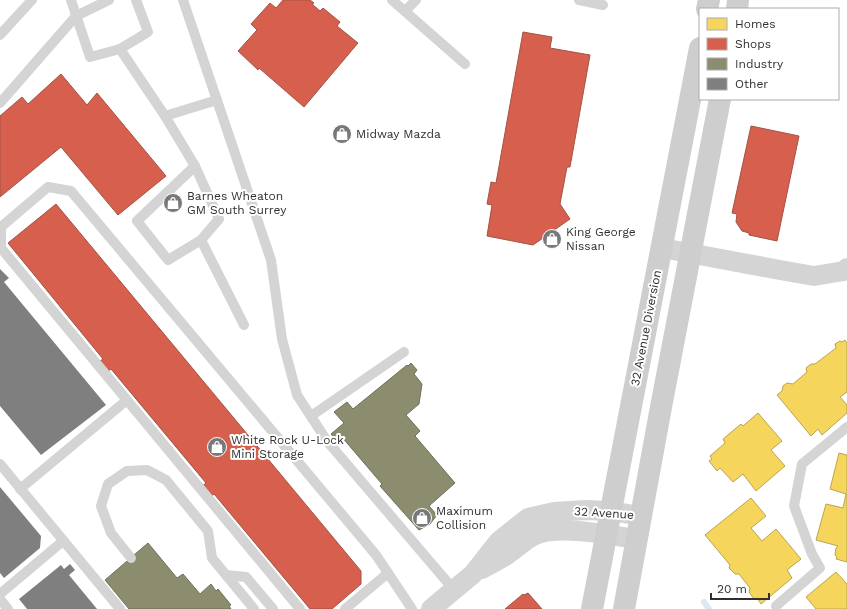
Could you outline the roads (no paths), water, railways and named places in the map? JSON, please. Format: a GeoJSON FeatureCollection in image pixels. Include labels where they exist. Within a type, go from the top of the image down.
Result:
{"type":"FeatureCollection","features":[{"type":"Feature","properties":{"kind":"main road","name":"32 Avenue Diversion"},"geometry":{"type":"LineString","coordinates":[[592,609],[699,53]]}},
{"type":"Feature","properties":{"kind":"main road"},"geometry":{"type":"LineString","coordinates":[[624,609],[720,100]]}},
{"type":"Feature","properties":{"kind":"street"},"geometry":{"type":"LineString","coordinates":[[662,248],[814,276],[844,270],[847,268]]}},
{"type":"Feature","properties":{"kind":"street","name":"32 Avenue"},"geometry":{"type":"LineString","coordinates":[[431,609],[473,574],[499,541],[528,518],[554,512],[586,510],[610,511],[641,516]]}},
{"type":"Feature","properties":{"kind":"street","name":"32 Avenue"},"geometry":{"type":"LineString","coordinates":[[473,574],[507,556],[533,536],[552,531],[606,534],[636,539]]}},
{"type":"Feature","properties":{"kind":"lane"},"geometry":{"type":"LineString","coordinates":[[0,35],[32,0]]}},
{"type":"Feature","properties":{"kind":"lane"},"geometry":{"type":"LineString","coordinates":[[71,0],[90,57],[120,50],[148,32],[136,0]]}},
{"type":"Feature","properties":{"kind":"lane"},"geometry":{"type":"LineString","coordinates":[[0,103],[76,16],[109,0]]}},
{"type":"Feature","properties":{"kind":"lane"},"geometry":{"type":"LineString","coordinates":[[184,0],[271,260],[282,339],[298,395],[327,441],[454,590]]}},
{"type":"Feature","properties":{"kind":"lane"},"geometry":{"type":"LineString","coordinates":[[392,0],[465,64]]}},
{"type":"Feature","properties":{"kind":"lane"},"geometry":{"type":"LineString","coordinates":[[405,12],[416,0]]}},
{"type":"Feature","properties":{"kind":"lane"},"geometry":{"type":"LineString","coordinates":[[579,0],[603,5]]}},
{"type":"Feature","properties":{"kind":"lane"},"geometry":{"type":"LineString","coordinates":[[120,50],[195,166],[219,219],[201,240],[168,260],[137,221],[195,166]]}},
{"type":"Feature","properties":{"kind":"lane"},"geometry":{"type":"LineString","coordinates":[[164,116],[217,100]]}},
{"type":"Feature","properties":{"kind":"lane"},"geometry":{"type":"LineString","coordinates":[[300,609],[1,248],[1,227],[48,187],[71,191],[376,555],[412,609]]}},
{"type":"Feature","properties":{"kind":"lane"},"geometry":{"type":"LineString","coordinates":[[201,240],[244,325]]}},
{"type":"Feature","properties":{"kind":"lane"},"geometry":{"type":"LineString","coordinates":[[311,416],[404,352]]}},
{"type":"Feature","properties":{"kind":"lane"},"geometry":{"type":"LineString","coordinates":[[20,489],[127,400]]}},
{"type":"Feature","properties":{"kind":"lane"},"geometry":{"type":"LineString","coordinates":[[776,606],[820,568],[812,554],[794,506],[802,464],[847,427]]}},
{"type":"Feature","properties":{"kind":"lane"},"geometry":{"type":"LineString","coordinates":[[0,464],[120,609]]}},
{"type":"Feature","properties":{"kind":"lane"},"geometry":{"type":"LineString","coordinates":[[131,558],[111,534],[101,506],[108,484],[127,471],[147,470],[166,480],[208,530],[212,558],[254,609]]}},
{"type":"Feature","properties":{"kind":"lane"},"geometry":{"type":"LineString","coordinates":[[0,594],[63,541]]}},
{"type":"Feature","properties":{"kind":"lane"},"geometry":{"type":"LineString","coordinates":[[345,609],[388,573]]}},
{"type":"Feature","properties":{"kind":"lane"},"geometry":{"type":"LineString","coordinates":[[226,575],[246,577],[273,609]]}},
{"type":"Feature","properties":{"kind":"lane"},"geometry":{"type":"LineString","coordinates":[[0,599],[8,609]]}},
{"type":"Feature","properties":{"kind":"waterway"},"geometry":{"type":"LineString","coordinates":[[704,602],[709,609]]}},
{"type":"Feature","properties":{"kind":"place","name":"Midway Mazda"},"geometry":{"type":"Point","coordinates":[342,134]}},
{"type":"Feature","properties":{"kind":"place","name":"Barnes Wheaton GM South Surrey"},"geometry":{"type":"Point","coordinates":[173,203]}},
{"type":"Feature","properties":{"kind":"place","name":"King George Nissan"},"geometry":{"type":"Point","coordinates":[552,239]}},
{"type":"Feature","properties":{"kind":"place","name":"White Rock U-Lock Mini Storage"},"geometry":{"type":"Point","coordinates":[217,447]}},
{"type":"Feature","properties":{"kind":"place","name":"Maximum Collision"},"geometry":{"type":"Point","coordinates":[422,518]}}]}
